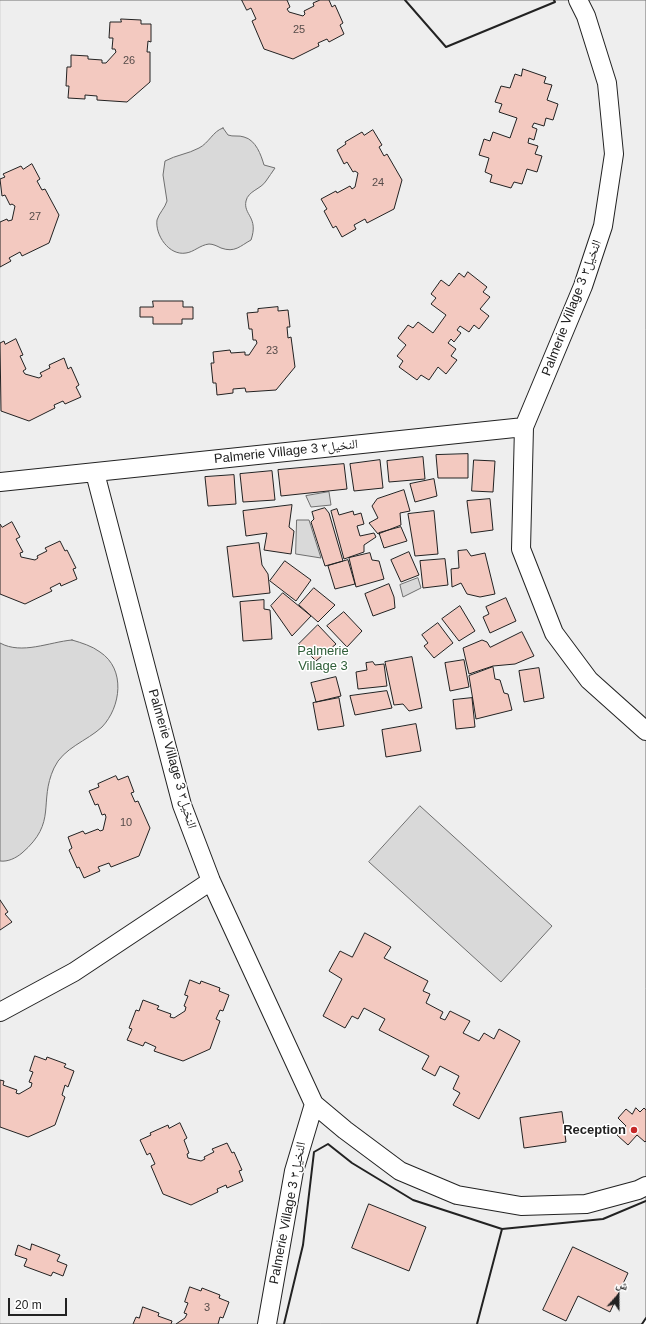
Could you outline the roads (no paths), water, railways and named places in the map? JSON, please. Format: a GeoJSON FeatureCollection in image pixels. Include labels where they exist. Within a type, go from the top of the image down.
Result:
{"type":"FeatureCollection","features":[{"type":"Feature","properties":{"kind":"street","name":"Palmerie Village 3 النخيل٣"},"geometry":{"type":"LineString","coordinates":[[578,0],[586,16],[607,83],[614,154],[603,226],[583,286],[524,427],[521,549],[554,633],[589,680],[646,732]]}},
{"type":"Feature","properties":{"kind":"street","name":"Palmerie Village 3 النخيل٣"},"geometry":{"type":"LineString","coordinates":[[0,482],[524,427]]}},
{"type":"Feature","properties":{"kind":"street","name":"Palmerie Village 3 النخيل٣"},"geometry":{"type":"LineString","coordinates":[[95,473],[182,806],[211,881],[314,1104],[345,1130],[400,1171],[457,1195],[521,1206],[586,1204],[638,1190],[646,1186]]}},
{"type":"Feature","properties":{"kind":"street"},"geometry":{"type":"LineString","coordinates":[[0,1012],[74,972],[211,881]]}},
{"type":"Feature","properties":{"kind":"street","name":"Palmerie Village 3 النخيل٣"},"geometry":{"type":"LineString","coordinates":[[267,1324],[294,1171],[314,1104]]}},
{"type":"Feature","properties":{"kind":"place","name":"Reception"},"geometry":{"type":"Point","coordinates":[634,1130]}},
{"type":"Feature","properties":{"kind":"park label","name":"Palmerie Village 3"},"geometry":{"type":"Point","coordinates":[323,658]}}]}
